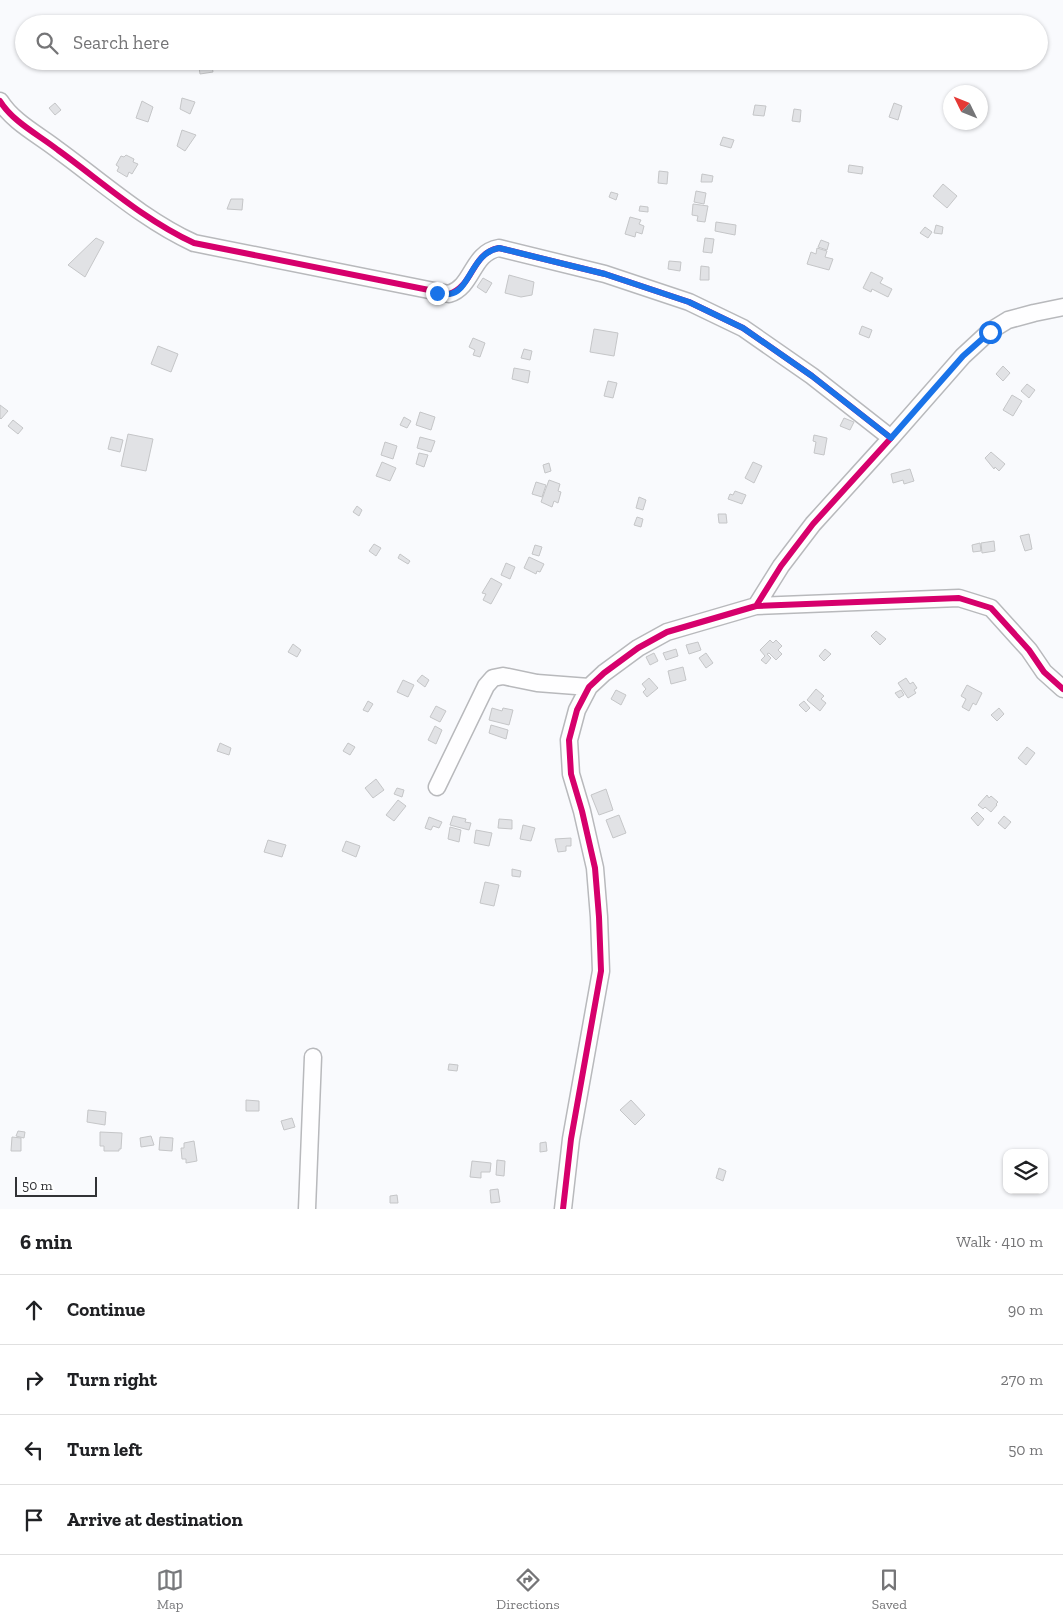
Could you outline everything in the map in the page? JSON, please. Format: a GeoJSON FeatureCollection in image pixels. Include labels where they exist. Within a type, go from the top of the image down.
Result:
{"type":"FeatureCollection","features":[{"type":"Feature","properties":{"kind":"street"},"geometry":{"type":"LineString","coordinates":[[0,101],[28,129],[151,219],[174,234],[194,243],[449,294],[457,292],[463,286],[482,256],[490,249],[499,248],[605,274],[689,302],[743,328],[820,382],[891,438]]}},
{"type":"Feature","properties":{"kind":"street"},"geometry":{"type":"LineString","coordinates":[[756,606],[780,566],[813,524],[963,356],[990,332],[1008,320],[1034,312],[1063,307]]}},
{"type":"Feature","properties":{"kind":"street"},"geometry":{"type":"LineString","coordinates":[[563,1209],[571,1139],[602,971],[595,868],[582,811],[571,774],[569,740],[577,710],[589,686],[638,648],[667,632],[756,606],[959,598],[991,608],[1029,650],[1044,672],[1063,689]]}},
{"type":"Feature","properties":{"kind":"street"},"geometry":{"type":"LineString","coordinates":[[437,787],[486,686],[493,678],[503,676],[537,683],[589,686]]}},
{"type":"Feature","properties":{"kind":"street"},"geometry":{"type":"LineString","coordinates":[[307,1209],[312,1057]]}},
{"type":"Feature","properties":{"kind":"building"},"geometry":{"type":"Polygon","coordinates":[[[199,70],[213,70],[213,72],[200,74],[199,70]]]}},
{"type":"Feature","properties":{"kind":"building"},"geometry":{"type":"Polygon","coordinates":[[[182,98],[195,102],[190,114],[180,109],[182,98]]]}},
{"type":"Feature","properties":{"kind":"building"},"geometry":{"type":"Polygon","coordinates":[[[142,101],[153,107],[148,122],[136,118],[142,101]]]}},
{"type":"Feature","properties":{"kind":"building"},"geometry":{"type":"Polygon","coordinates":[[[55,103],[61,110],[55,115],[49,108],[55,103]]]}},
{"type":"Feature","properties":{"kind":"building"},"geometry":{"type":"Polygon","coordinates":[[[894,103],[902,106],[898,120],[889,117],[894,103]]]}},
{"type":"Feature","properties":{"kind":"building"},"geometry":{"type":"Polygon","coordinates":[[[755,105],[766,106],[764,116],[753,115],[755,105]]]}},
{"type":"Feature","properties":{"kind":"building"},"geometry":{"type":"Polygon","coordinates":[[[794,109],[801,110],[800,122],[792,121],[794,109]]]}},
{"type":"Feature","properties":{"kind":"building"},"geometry":{"type":"Polygon","coordinates":[[[182,130],[196,135],[185,151],[177,146],[182,130]]]}},
{"type":"Feature","properties":{"kind":"building"},"geometry":{"type":"Polygon","coordinates":[[[723,137],[734,140],[731,148],[720,145],[723,137]]]}},
{"type":"Feature","properties":{"kind":"building"},"geometry":{"type":"Polygon","coordinates":[[[126,155],[134,159],[133,162],[138,164],[132,174],[129,172],[127,177],[117,171],[119,167],[116,165],[121,156],[124,157],[126,155]]]}},
{"type":"Feature","properties":{"kind":"building"},"geometry":{"type":"Polygon","coordinates":[[[849,165],[863,167],[862,174],[848,172],[849,165]]]}},
{"type":"Feature","properties":{"kind":"building"},"geometry":{"type":"Polygon","coordinates":[[[659,171],[668,172],[667,184],[658,183],[659,171]]]}},
{"type":"Feature","properties":{"kind":"building"},"geometry":{"type":"Polygon","coordinates":[[[702,174],[713,176],[712,182],[701,182],[702,174]]]}},
{"type":"Feature","properties":{"kind":"building"},"geometry":{"type":"Polygon","coordinates":[[[943,184],[957,196],[947,208],[933,196],[943,184]]]}},
{"type":"Feature","properties":{"kind":"building"},"geometry":{"type":"Polygon","coordinates":[[[696,191],[706,193],[704,204],[694,202],[696,191]]]}},
{"type":"Feature","properties":{"kind":"building"},"geometry":{"type":"Polygon","coordinates":[[[611,192],[618,194],[616,200],[609,197],[611,192]]]}},
{"type":"Feature","properties":{"kind":"building"},"geometry":{"type":"Polygon","coordinates":[[[231,199],[243,199],[242,210],[227,209],[231,199]]]}},
{"type":"Feature","properties":{"kind":"building"},"geometry":{"type":"Polygon","coordinates":[[[693,204],[708,206],[705,222],[697,221],[698,216],[692,215],[693,204]]]}},
{"type":"Feature","properties":{"kind":"building"},"geometry":{"type":"Polygon","coordinates":[[[640,206],[648,207],[648,212],[639,211],[640,206]]]}},
{"type":"Feature","properties":{"kind":"building"},"geometry":{"type":"Polygon","coordinates":[[[630,217],[641,220],[639,224],[644,226],[642,234],[636,232],[635,237],[625,234],[630,217]]]}},
{"type":"Feature","properties":{"kind":"building"},"geometry":{"type":"Polygon","coordinates":[[[716,222],[736,225],[735,235],[715,231],[716,222]]]}},
{"type":"Feature","properties":{"kind":"building"},"geometry":{"type":"Polygon","coordinates":[[[936,225],[943,227],[942,234],[934,233],[936,225]]]}},
{"type":"Feature","properties":{"kind":"building"},"geometry":{"type":"Polygon","coordinates":[[[925,227],[932,232],[928,238],[920,233],[925,227]]]}},
{"type":"Feature","properties":{"kind":"building"},"geometry":{"type":"Polygon","coordinates":[[[96,238],[104,242],[85,277],[68,265],[96,238]]]}},
{"type":"Feature","properties":{"kind":"building"},"geometry":{"type":"Polygon","coordinates":[[[705,238],[714,239],[712,253],[703,252],[705,238]]]}},
{"type":"Feature","properties":{"kind":"building"},"geometry":{"type":"Polygon","coordinates":[[[821,240],[829,243],[827,250],[818,247],[821,240]]]}},
{"type":"Feature","properties":{"kind":"building"},"geometry":{"type":"Polygon","coordinates":[[[817,248],[827,251],[825,257],[833,259],[829,270],[807,264],[811,252],[816,254],[817,248]]]}},
{"type":"Feature","properties":{"kind":"building"},"geometry":{"type":"Polygon","coordinates":[[[669,261],[681,262],[680,271],[668,269],[669,261]]]}},
{"type":"Feature","properties":{"kind":"building"},"geometry":{"type":"Polygon","coordinates":[[[701,266],[709,267],[709,280],[700,280],[701,266]]]}},
{"type":"Feature","properties":{"kind":"building"},"geometry":{"type":"Polygon","coordinates":[[[871,272],[883,278],[880,283],[892,289],[888,297],[872,289],[871,292],[863,288],[871,272]]]}},
{"type":"Feature","properties":{"kind":"building"},"geometry":{"type":"Polygon","coordinates":[[[509,275],[534,282],[532,295],[521,297],[505,293],[509,275]]]}},
{"type":"Feature","properties":{"kind":"building"},"geometry":{"type":"Polygon","coordinates":[[[483,278],[492,283],[486,293],[477,287],[483,278]]]}},
{"type":"Feature","properties":{"kind":"building"},"geometry":{"type":"Polygon","coordinates":[[[862,326],[872,330],[869,338],[859,334],[862,326]]]}},
{"type":"Feature","properties":{"kind":"building"},"geometry":{"type":"Polygon","coordinates":[[[594,329],[618,333],[614,356],[590,352],[594,329]]]}},
{"type":"Feature","properties":{"kind":"building"},"geometry":{"type":"Polygon","coordinates":[[[473,338],[485,343],[480,357],[473,355],[475,350],[469,347],[473,338]]]}},
{"type":"Feature","properties":{"kind":"building"},"geometry":{"type":"Polygon","coordinates":[[[158,346],[178,354],[171,372],[151,364],[158,346]]]}},
{"type":"Feature","properties":{"kind":"building"},"geometry":{"type":"Polygon","coordinates":[[[524,349],[532,351],[530,360],[521,358],[524,349]]]}},
{"type":"Feature","properties":{"kind":"building"},"geometry":{"type":"Polygon","coordinates":[[[1003,366],[1010,373],[1003,381],[996,374],[1003,366]]]}},
{"type":"Feature","properties":{"kind":"building"},"geometry":{"type":"Polygon","coordinates":[[[514,368],[530,371],[528,383],[512,379],[514,368]]]}},
{"type":"Feature","properties":{"kind":"building"},"geometry":{"type":"Polygon","coordinates":[[[608,381],[617,383],[613,398],[604,396],[608,381]]]}},
{"type":"Feature","properties":{"kind":"building"},"geometry":{"type":"Polygon","coordinates":[[[1027,384],[1035,390],[1029,398],[1021,391],[1027,384]]]}},
{"type":"Feature","properties":{"kind":"building"},"geometry":{"type":"Polygon","coordinates":[[[1012,395],[1022,401],[1013,416],[1003,410],[1012,395]]]}},
{"type":"Feature","properties":{"kind":"building"},"geometry":{"type":"Polygon","coordinates":[[[0,405],[8,411],[1,419],[0,418],[0,405]]]}},
{"type":"Feature","properties":{"kind":"building"},"geometry":{"type":"Polygon","coordinates":[[[420,412],[435,417],[431,430],[416,425],[420,412]]]}},
{"type":"Feature","properties":{"kind":"building"},"geometry":{"type":"Polygon","coordinates":[[[404,417],[411,421],[407,428],[400,425],[404,417]]]}},
{"type":"Feature","properties":{"kind":"building"},"geometry":{"type":"Polygon","coordinates":[[[844,418],[854,422],[850,430],[840,426],[844,418]]]}},
{"type":"Feature","properties":{"kind":"building"},"geometry":{"type":"Polygon","coordinates":[[[13,420],[23,428],[18,434],[8,426],[13,420]]]}},
{"type":"Feature","properties":{"kind":"building"},"geometry":{"type":"Polygon","coordinates":[[[128,434],[153,439],[146,471],[121,466],[128,434]]]}},
{"type":"Feature","properties":{"kind":"building"},"geometry":{"type":"Polygon","coordinates":[[[814,435],[827,438],[824,455],[814,453],[816,442],[813,441],[814,435]]]}},
{"type":"Feature","properties":{"kind":"building"},"geometry":{"type":"Polygon","coordinates":[[[111,437],[123,440],[120,452],[108,449],[111,437]]]}},
{"type":"Feature","properties":{"kind":"building"},"geometry":{"type":"Polygon","coordinates":[[[420,437],[435,441],[431,452],[417,448],[420,437]]]}},
{"type":"Feature","properties":{"kind":"building"},"geometry":{"type":"Polygon","coordinates":[[[385,442],[397,446],[393,459],[381,455],[385,442]]]}},
{"type":"Feature","properties":{"kind":"building"},"geometry":{"type":"Polygon","coordinates":[[[991,452],[1005,464],[999,471],[995,467],[994,469],[985,458],[991,452]]]}},
{"type":"Feature","properties":{"kind":"building"},"geometry":{"type":"Polygon","coordinates":[[[419,453],[428,455],[424,467],[416,464],[419,453]]]}},
{"type":"Feature","properties":{"kind":"building"},"geometry":{"type":"Polygon","coordinates":[[[382,462],[396,468],[390,481],[376,476],[382,462]]]}},
{"type":"Feature","properties":{"kind":"building"},"geometry":{"type":"Polygon","coordinates":[[[753,462],[762,466],[754,483],[745,478],[753,462]]]}},
{"type":"Feature","properties":{"kind":"building"},"geometry":{"type":"Polygon","coordinates":[[[549,463],[551,471],[545,473],[543,465],[549,463]]]}},
{"type":"Feature","properties":{"kind":"building"},"geometry":{"type":"Polygon","coordinates":[[[910,469],[914,481],[904,484],[903,480],[893,483],[891,474],[910,469]]]}},
{"type":"Feature","properties":{"kind":"building"},"geometry":{"type":"Polygon","coordinates":[[[549,480],[560,484],[558,491],[561,492],[558,503],[554,501],[552,507],[541,502],[549,480]]]}},
{"type":"Feature","properties":{"kind":"building"},"geometry":{"type":"Polygon","coordinates":[[[536,482],[546,485],[542,497],[532,494],[536,482]]]}},
{"type":"Feature","properties":{"kind":"building"},"geometry":{"type":"Polygon","coordinates":[[[735,491],[746,495],[742,504],[728,499],[730,494],[733,495],[735,491]]]}},
{"type":"Feature","properties":{"kind":"building"},"geometry":{"type":"Polygon","coordinates":[[[639,497],[646,500],[643,510],[636,508],[639,497]]]}},
{"type":"Feature","properties":{"kind":"building"},"geometry":{"type":"Polygon","coordinates":[[[357,506],[362,510],[359,516],[353,512],[357,506]]]}},
{"type":"Feature","properties":{"kind":"building"},"geometry":{"type":"Polygon","coordinates":[[[718,514],[726,514],[727,523],[719,523],[718,514]]]}},
{"type":"Feature","properties":{"kind":"building"},"geometry":{"type":"Polygon","coordinates":[[[637,517],[643,519],[641,527],[634,525],[637,517]]]}},
{"type":"Feature","properties":{"kind":"building"},"geometry":{"type":"Polygon","coordinates":[[[1029,534],[1032,549],[1025,551],[1020,536],[1029,534]]]}},
{"type":"Feature","properties":{"kind":"building"},"geometry":{"type":"Polygon","coordinates":[[[994,541],[995,551],[982,553],[981,543],[994,541]]]}},
{"type":"Feature","properties":{"kind":"building"},"geometry":{"type":"Polygon","coordinates":[[[980,543],[981,551],[973,552],[972,545],[980,543]]]}},
{"type":"Feature","properties":{"kind":"building"},"geometry":{"type":"Polygon","coordinates":[[[374,544],[381,548],[376,556],[369,551],[374,544]]]}},
{"type":"Feature","properties":{"kind":"building"},"geometry":{"type":"Polygon","coordinates":[[[535,545],[542,547],[539,556],[532,554],[535,545]]]}},
{"type":"Feature","properties":{"kind":"building"},"geometry":{"type":"Polygon","coordinates":[[[400,554],[410,561],[408,564],[398,558],[400,554]]]}},
{"type":"Feature","properties":{"kind":"building"},"geometry":{"type":"Polygon","coordinates":[[[529,557],[544,564],[540,572],[537,571],[536,574],[524,568],[529,557]]]}},
{"type":"Feature","properties":{"kind":"building"},"geometry":{"type":"Polygon","coordinates":[[[506,563],[515,567],[510,579],[501,575],[506,563]]]}},
{"type":"Feature","properties":{"kind":"building"},"geometry":{"type":"Polygon","coordinates":[[[491,578],[502,584],[491,604],[483,600],[486,594],[482,593],[491,578]]]}},
{"type":"Feature","properties":{"kind":"building"},"geometry":{"type":"Polygon","coordinates":[[[876,631],[886,639],[880,645],[871,636],[876,631]]]}},
{"type":"Feature","properties":{"kind":"building"},"geometry":{"type":"Polygon","coordinates":[[[770,640],[773,643],[776,640],[782,646],[778,650],[782,654],[776,660],[769,653],[767,654],[771,658],[766,664],[761,660],[765,656],[760,650],[770,640]]]}},
{"type":"Feature","properties":{"kind":"building"},"geometry":{"type":"Polygon","coordinates":[[[698,642],[701,650],[689,654],[686,645],[698,642]]]}},
{"type":"Feature","properties":{"kind":"building"},"geometry":{"type":"Polygon","coordinates":[[[293,644],[301,650],[297,657],[288,652],[293,644]]]}},
{"type":"Feature","properties":{"kind":"building"},"geometry":{"type":"Polygon","coordinates":[[[676,649],[678,656],[666,660],[663,653],[676,649]]]}},
{"type":"Feature","properties":{"kind":"building"},"geometry":{"type":"Polygon","coordinates":[[[825,649],[831,654],[824,661],[819,656],[825,649]]]}},
{"type":"Feature","properties":{"kind":"building"},"geometry":{"type":"Polygon","coordinates":[[[654,653],[658,661],[650,665],[646,657],[654,653]]]}},
{"type":"Feature","properties":{"kind":"building"},"geometry":{"type":"Polygon","coordinates":[[[706,653],[713,663],[706,668],[699,658],[706,653]]]}},
{"type":"Feature","properties":{"kind":"building"},"geometry":{"type":"Polygon","coordinates":[[[683,667],[686,680],[671,684],[668,671],[683,667]]]}},
{"type":"Feature","properties":{"kind":"building"},"geometry":{"type":"Polygon","coordinates":[[[422,675],[429,680],[425,687],[417,681],[422,675]]]}},
{"type":"Feature","properties":{"kind":"building"},"geometry":{"type":"Polygon","coordinates":[[[649,678],[658,688],[647,697],[643,692],[646,689],[642,684],[649,678]]]}},
{"type":"Feature","properties":{"kind":"building"},"geometry":{"type":"Polygon","coordinates":[[[906,678],[910,684],[913,682],[917,688],[914,690],[916,693],[908,698],[898,683],[906,678]]]}},
{"type":"Feature","properties":{"kind":"building"},"geometry":{"type":"Polygon","coordinates":[[[403,680],[414,685],[408,697],[397,692],[403,680]]]}},
{"type":"Feature","properties":{"kind":"building"},"geometry":{"type":"Polygon","coordinates":[[[967,685],[982,693],[976,705],[973,703],[969,711],[962,707],[966,699],[961,696],[967,685]]]}},
{"type":"Feature","properties":{"kind":"building"},"geometry":{"type":"Polygon","coordinates":[[[816,689],[824,696],[821,699],[826,703],[820,711],[807,700],[816,689]]]}},
{"type":"Feature","properties":{"kind":"building"},"geometry":{"type":"Polygon","coordinates":[[[616,690],[626,695],[621,705],[611,699],[616,690]]]}},
{"type":"Feature","properties":{"kind":"building"},"geometry":{"type":"Polygon","coordinates":[[[901,690],[904,695],[899,698],[895,693],[901,690]]]}},
{"type":"Feature","properties":{"kind":"building"},"geometry":{"type":"Polygon","coordinates":[[[368,701],[373,704],[368,712],[363,710],[368,701]]]}},
{"type":"Feature","properties":{"kind":"building"},"geometry":{"type":"Polygon","coordinates":[[[804,701],[810,708],[806,712],[799,705],[804,701]]]}},
{"type":"Feature","properties":{"kind":"building"},"geometry":{"type":"Polygon","coordinates":[[[436,706],[446,711],[440,722],[430,717],[436,706]]]}},
{"type":"Feature","properties":{"kind":"building"},"geometry":{"type":"Polygon","coordinates":[[[492,708],[502,711],[503,708],[513,710],[509,725],[489,720],[492,708]]]}},
{"type":"Feature","properties":{"kind":"building"},"geometry":{"type":"Polygon","coordinates":[[[999,708],[1004,714],[997,721],[991,715],[999,708]]]}},
{"type":"Feature","properties":{"kind":"building"},"geometry":{"type":"Polygon","coordinates":[[[491,725],[508,730],[506,739],[489,733],[491,725]]]}},
{"type":"Feature","properties":{"kind":"building"},"geometry":{"type":"Polygon","coordinates":[[[435,726],[442,730],[436,744],[428,740],[435,726]]]}},
{"type":"Feature","properties":{"kind":"building"},"geometry":{"type":"Polygon","coordinates":[[[220,743],[231,748],[229,755],[217,751],[220,743]]]}},
{"type":"Feature","properties":{"kind":"building"},"geometry":{"type":"Polygon","coordinates":[[[348,743],[355,747],[350,755],[343,751],[348,743]]]}},
{"type":"Feature","properties":{"kind":"building"},"geometry":{"type":"Polygon","coordinates":[[[1027,747],[1035,753],[1026,765],[1018,758],[1027,747]]]}},
{"type":"Feature","properties":{"kind":"building"},"geometry":{"type":"Polygon","coordinates":[[[376,779],[384,790],[373,798],[365,788],[376,779]]]}},
{"type":"Feature","properties":{"kind":"building"},"geometry":{"type":"Polygon","coordinates":[[[397,788],[404,790],[402,797],[394,794],[397,788]]]}},
{"type":"Feature","properties":{"kind":"building"},"geometry":{"type":"Polygon","coordinates":[[[606,789],[613,810],[599,815],[591,795],[606,789]]]}},
{"type":"Feature","properties":{"kind":"building"},"geometry":{"type":"Polygon","coordinates":[[[987,795],[998,802],[991,812],[985,807],[983,809],[978,805],[987,795]]]}},
{"type":"Feature","properties":{"kind":"building"},"geometry":{"type":"Polygon","coordinates":[[[398,800],[406,806],[394,821],[386,815],[398,800]]]}},
{"type":"Feature","properties":{"kind":"building"},"geometry":{"type":"Polygon","coordinates":[[[977,812],[984,819],[978,826],[971,818],[977,812]]]}},
{"type":"Feature","properties":{"kind":"building"},"geometry":{"type":"Polygon","coordinates":[[[619,815],[626,833],[613,838],[606,820],[619,815]]]}},
{"type":"Feature","properties":{"kind":"building"},"geometry":{"type":"Polygon","coordinates":[[[453,816],[466,819],[465,822],[471,823],[469,830],[450,825],[453,816]]]}},
{"type":"Feature","properties":{"kind":"building"},"geometry":{"type":"Polygon","coordinates":[[[1004,816],[1011,822],[1005,829],[998,823],[1004,816]]]}},
{"type":"Feature","properties":{"kind":"building"},"geometry":{"type":"Polygon","coordinates":[[[429,817],[442,822],[439,828],[433,826],[431,830],[425,828],[429,817]]]}},
{"type":"Feature","properties":{"kind":"building"},"geometry":{"type":"Polygon","coordinates":[[[499,819],[512,820],[512,829],[498,828],[499,819]]]}},
{"type":"Feature","properties":{"kind":"building"},"geometry":{"type":"Polygon","coordinates":[[[523,825],[535,828],[531,841],[520,839],[523,825]]]}},
{"type":"Feature","properties":{"kind":"building"},"geometry":{"type":"Polygon","coordinates":[[[450,827],[461,830],[459,842],[448,839],[450,827]]]}},
{"type":"Feature","properties":{"kind":"building"},"geometry":{"type":"Polygon","coordinates":[[[476,830],[492,833],[489,846],[474,843],[476,830]]]}},
{"type":"Feature","properties":{"kind":"building"},"geometry":{"type":"Polygon","coordinates":[[[571,838],[571,846],[566,846],[566,851],[558,852],[555,839],[571,838]]]}},
{"type":"Feature","properties":{"kind":"building"},"geometry":{"type":"Polygon","coordinates":[[[268,840],[286,845],[282,857],[264,852],[268,840]]]}},
{"type":"Feature","properties":{"kind":"building"},"geometry":{"type":"Polygon","coordinates":[[[346,841],[360,846],[356,857],[342,851],[346,841]]]}},
{"type":"Feature","properties":{"kind":"building"},"geometry":{"type":"Polygon","coordinates":[[[512,869],[521,871],[520,877],[512,876],[512,869]]]}},
{"type":"Feature","properties":{"kind":"building"},"geometry":{"type":"Polygon","coordinates":[[[485,882],[499,885],[494,906],[480,903],[485,882]]]}},
{"type":"Feature","properties":{"kind":"building"},"geometry":{"type":"Polygon","coordinates":[[[449,1064],[458,1065],[457,1071],[448,1070],[449,1064]]]}},
{"type":"Feature","properties":{"kind":"building"},"geometry":{"type":"Polygon","coordinates":[[[246,1100],[259,1101],[259,1111],[246,1111],[246,1100]]]}},
{"type":"Feature","properties":{"kind":"building"},"geometry":{"type":"Polygon","coordinates":[[[631,1100],[645,1115],[635,1125],[620,1110],[631,1100]]]}},
{"type":"Feature","properties":{"kind":"building"},"geometry":{"type":"Polygon","coordinates":[[[88,1110],[106,1112],[105,1125],[87,1122],[88,1110]]]}},
{"type":"Feature","properties":{"kind":"building"},"geometry":{"type":"Polygon","coordinates":[[[292,1118],[295,1127],[284,1130],[281,1121],[292,1118]]]}},
{"type":"Feature","properties":{"kind":"building"},"geometry":{"type":"Polygon","coordinates":[[[18,1131],[25,1132],[24,1138],[16,1136],[18,1131]]]}},
{"type":"Feature","properties":{"kind":"building"},"geometry":{"type":"Polygon","coordinates":[[[100,1132],[122,1133],[121,1149],[119,1151],[104,1151],[104,1146],[100,1146],[100,1132]]]}},
{"type":"Feature","properties":{"kind":"building"},"geometry":{"type":"Polygon","coordinates":[[[151,1136],[154,1145],[141,1147],[140,1138],[151,1136]]]}},
{"type":"Feature","properties":{"kind":"building"},"geometry":{"type":"Polygon","coordinates":[[[12,1137],[21,1138],[21,1151],[11,1151],[12,1137]]]}},
{"type":"Feature","properties":{"kind":"building"},"geometry":{"type":"Polygon","coordinates":[[[160,1137],[173,1138],[172,1151],[159,1150],[160,1137]]]}},
{"type":"Feature","properties":{"kind":"building"},"geometry":{"type":"Polygon","coordinates":[[[194,1141],[197,1161],[186,1163],[186,1159],[182,1159],[181,1148],[184,1148],[184,1143],[194,1141]]]}},
{"type":"Feature","properties":{"kind":"building"},"geometry":{"type":"Polygon","coordinates":[[[546,1142],[547,1151],[540,1152],[540,1143],[546,1142]]]}},
{"type":"Feature","properties":{"kind":"building"},"geometry":{"type":"Polygon","coordinates":[[[497,1160],[505,1161],[504,1176],[496,1175],[497,1160]]]}},
{"type":"Feature","properties":{"kind":"building"},"geometry":{"type":"Polygon","coordinates":[[[472,1161],[491,1163],[490,1172],[481,1172],[481,1178],[470,1177],[472,1161]]]}},
{"type":"Feature","properties":{"kind":"building"},"geometry":{"type":"Polygon","coordinates":[[[719,1168],[726,1171],[723,1181],[716,1178],[719,1168]]]}},
{"type":"Feature","properties":{"kind":"building"},"geometry":{"type":"Polygon","coordinates":[[[498,1189],[500,1202],[491,1203],[490,1190],[498,1189]]]}},
{"type":"Feature","properties":{"kind":"building"},"geometry":{"type":"Polygon","coordinates":[[[397,1195],[398,1203],[390,1203],[390,1196],[397,1195]]]}},
{"type":"Feature","properties":{"kind":"cycle path"},"geometry":{"type":"LineString","coordinates":[[0,101],[5,109],[19,122],[124,200],[158,223],[194,243],[449,294],[463,284],[483,256],[499,248],[605,274],[689,302],[743,328],[812,376],[891,438],[813,524],[781,566],[756,606]]}},
{"type":"Feature","properties":{"kind":"cycle path"},"geometry":{"type":"LineString","coordinates":[[563,1209],[571,1139],[601,971],[595,868],[582,811],[571,774],[569,740],[577,710],[589,687],[604,673],[638,648],[667,632],[756,606],[959,598],[991,608],[1029,650],[1044,672],[1063,689]]}},
{"type":"Feature","properties":{"kind":"route"},"geometry":{"type":"LineString","coordinates":[[437,293],[449,294],[457,292],[463,286],[482,256],[490,249],[499,248],[605,274],[689,302],[743,328],[812,376],[891,438],[963,356],[990,332]]}}]}
